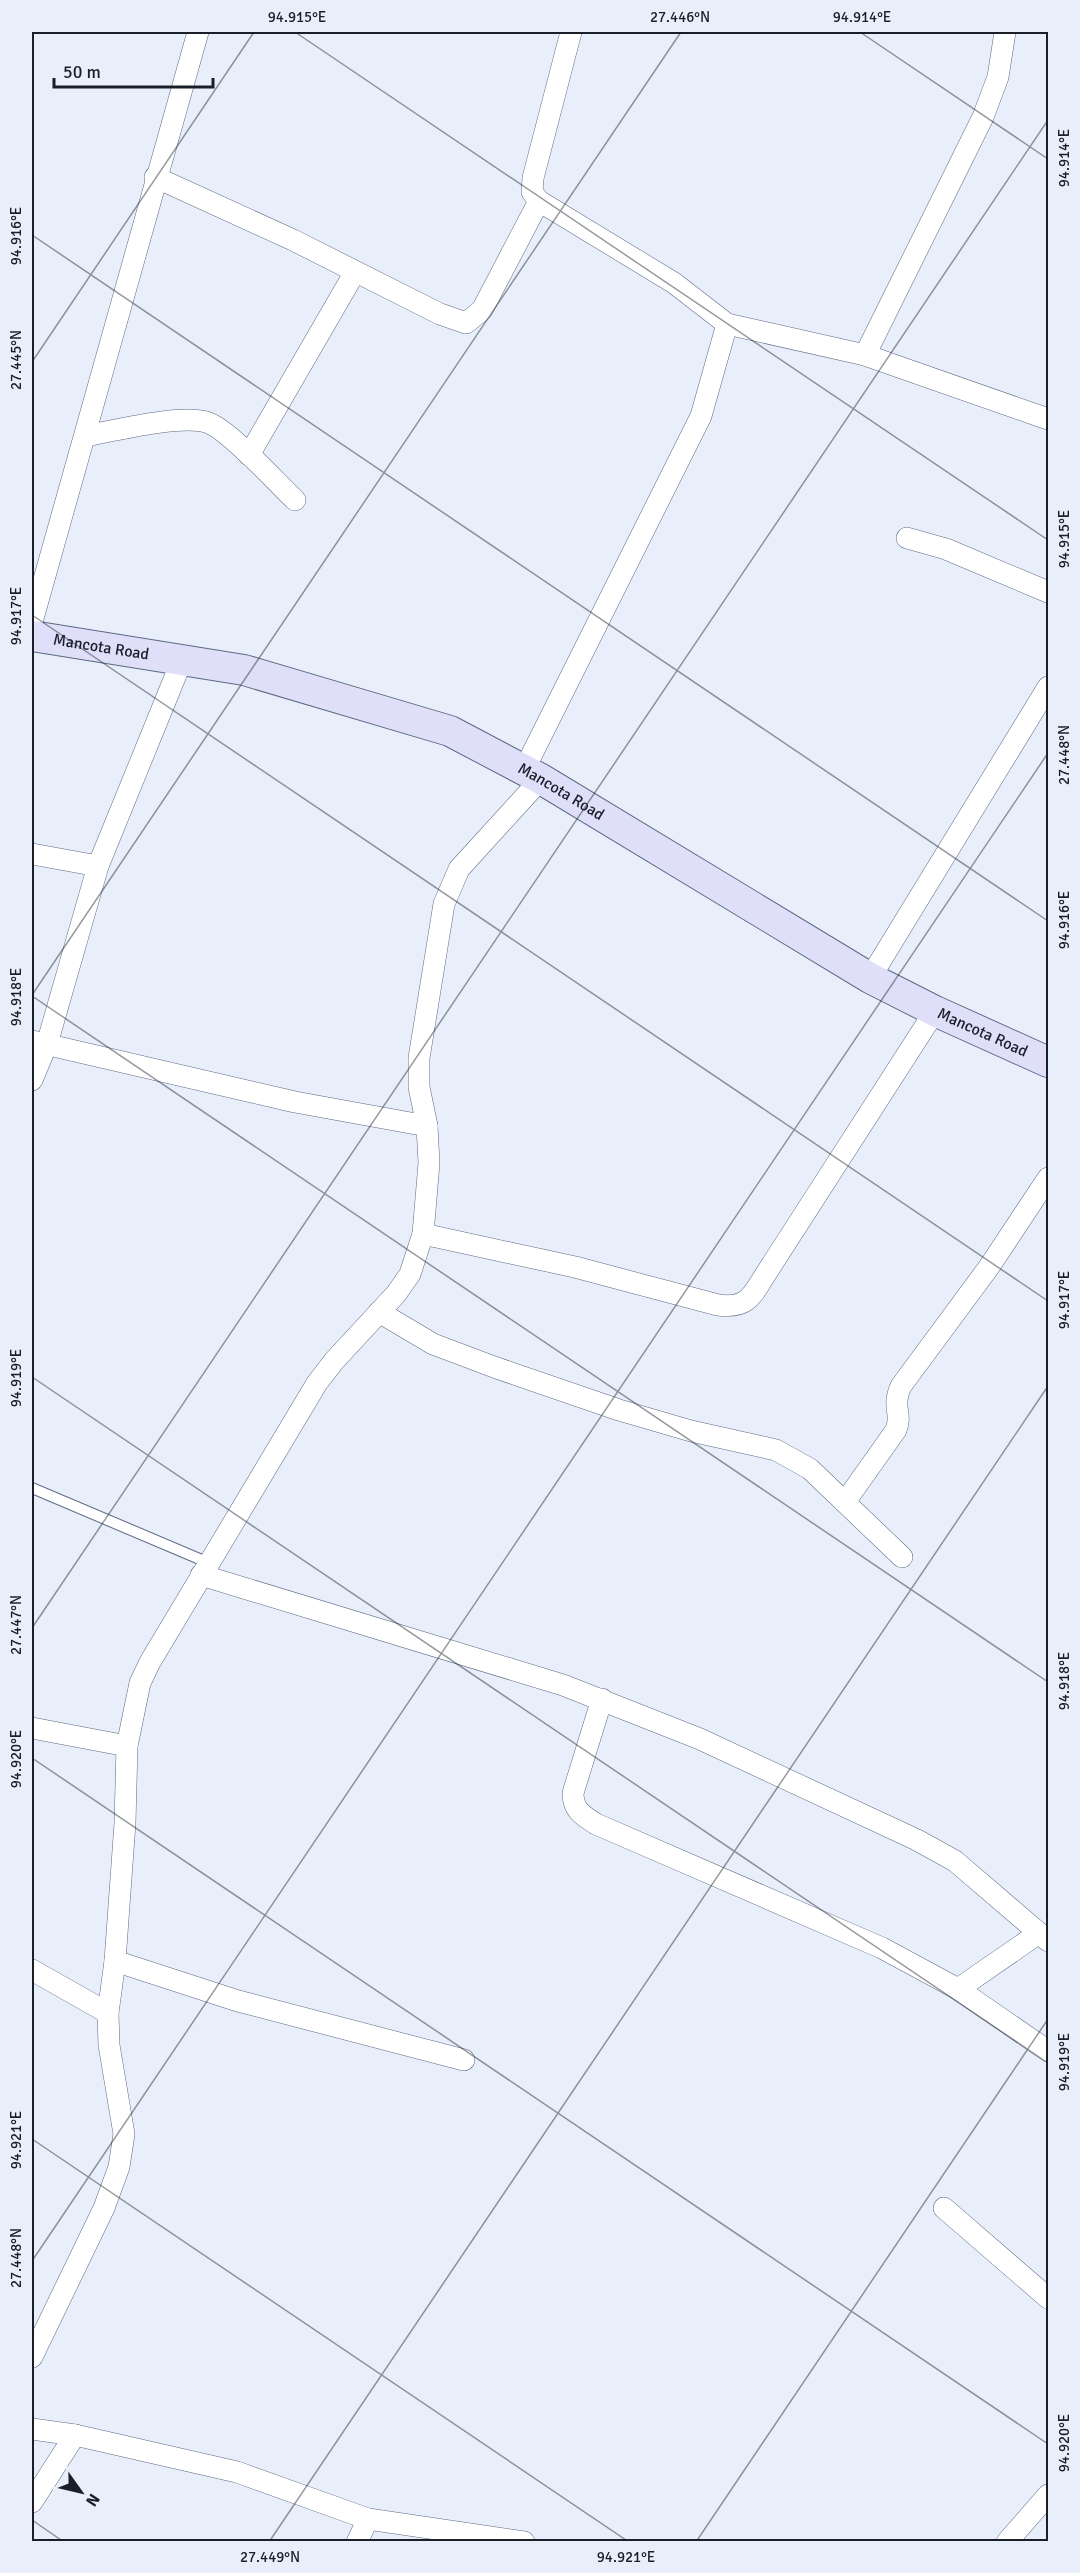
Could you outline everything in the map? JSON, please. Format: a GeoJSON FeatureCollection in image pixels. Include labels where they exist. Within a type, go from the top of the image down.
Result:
{"type":"FeatureCollection","features":[{"type":"Feature","properties":{"kind":"main road","name":"Mancota Road"},"geometry":{"type":"LineString","coordinates":[[32,636],[244,670],[450,731],[532,775],[870,978],[935,1011],[1048,1062]]}},
{"type":"Feature","properties":{"kind":"street"},"geometry":{"type":"LineString","coordinates":[[32,622],[155,177],[198,32]]}},
{"type":"Feature","properties":{"kind":"street"},"geometry":{"type":"LineString","coordinates":[[571,32],[533,178],[532,192],[538,201],[674,283],[727,324],[865,355],[1048,419]]}},
{"type":"Feature","properties":{"kind":"street"},"geometry":{"type":"LineString","coordinates":[[865,355],[983,117],[998,76],[1005,32]]}},
{"type":"Feature","properties":{"kind":"street"},"geometry":{"type":"LineString","coordinates":[[155,177],[440,314],[466,323],[482,310],[538,201]]}},
{"type":"Feature","properties":{"kind":"street"},"geometry":{"type":"LineString","coordinates":[[249,455],[355,272]]}},
{"type":"Feature","properties":{"kind":"street"},"geometry":{"type":"LineString","coordinates":[[32,2357],[104,2208],[119,2167],[124,2134],[109,2045],[108,2013],[115,1961],[125,1823],[127,1746],[140,1683],[205,1569],[317,1383],[410,1274],[423,1234],[429,1162],[427,1126],[419,1087],[419,1058],[444,903],[459,869],[532,775],[701,416],[727,324]]}},
{"type":"Feature","properties":{"kind":"street"},"geometry":{"type":"LineString","coordinates":[[85,436],[149,424],[198,421],[216,426],[295,501]]}},
{"type":"Feature","properties":{"kind":"street"},"geometry":{"type":"LineString","coordinates":[[907,538],[946,549],[1048,592]]}},
{"type":"Feature","properties":{"kind":"street"},"geometry":{"type":"LineString","coordinates":[[32,1080],[39,1043],[98,866],[182,660]]}},
{"type":"Feature","properties":{"kind":"street"},"geometry":{"type":"LineString","coordinates":[[870,978],[1045,700]]}},
{"type":"Feature","properties":{"kind":"street"},"geometry":{"type":"LineString","coordinates":[[32,854],[98,866]]}},
{"type":"Feature","properties":{"kind":"street"},"geometry":{"type":"LineString","coordinates":[[423,1234],[575,1267],[718,1305],[733,1307],[745,1303],[935,1011]]}},
{"type":"Feature","properties":{"kind":"street"},"geometry":{"type":"LineString","coordinates":[[39,1043],[296,1102],[427,1126]]}},
{"type":"Feature","properties":{"kind":"street"},"geometry":{"type":"LineString","coordinates":[[845,1502],[896,1430],[899,1418],[895,1403],[901,1386],[989,1267],[1048,1178]]}},
{"type":"Feature","properties":{"kind":"street"},"geometry":{"type":"LineString","coordinates":[[379,1312],[433,1344],[494,1368],[619,1410],[691,1431],[776,1450],[810,1469],[902,1557]]}},
{"type":"Feature","properties":{"kind":"street"},"geometry":{"type":"LineString","coordinates":[[205,1569],[602,1699],[700,1739],[917,1840],[955,1861],[1044,1937],[958,1989]]}},
{"type":"Feature","properties":{"kind":"street"},"geometry":{"type":"LineString","coordinates":[[602,1699],[573,1792],[573,1804],[581,1815],[596,1824],[882,1948],[958,1989],[1048,2051]]}},
{"type":"Feature","properties":{"kind":"street"},"geometry":{"type":"LineString","coordinates":[[32,1728],[127,1746]]}},
{"type":"Feature","properties":{"kind":"street"},"geometry":{"type":"LineString","coordinates":[[115,1961],[238,2001],[464,2060]]}},
{"type":"Feature","properties":{"kind":"street"},"geometry":{"type":"LineString","coordinates":[[32,1970],[108,2013]]}},
{"type":"Feature","properties":{"kind":"street"},"geometry":{"type":"LineString","coordinates":[[944,2208],[1048,2298]]}},
{"type":"Feature","properties":{"kind":"street"},"geometry":{"type":"LineString","coordinates":[[32,2429],[75,2435],[237,2472],[368,2519],[524,2541]]}},
{"type":"Feature","properties":{"kind":"street"},"geometry":{"type":"LineString","coordinates":[[32,2502],[75,2435]]}},
{"type":"Feature","properties":{"kind":"street"},"geometry":{"type":"LineString","coordinates":[[1007,2541],[1048,2495]]}},
{"type":"Feature","properties":{"kind":"street"},"geometry":{"type":"LineString","coordinates":[[357,2541],[368,2519]]}},
{"type":"Feature","properties":{"kind":"lane"},"geometry":{"type":"LineString","coordinates":[[32,1488],[205,1569]]}}]}
